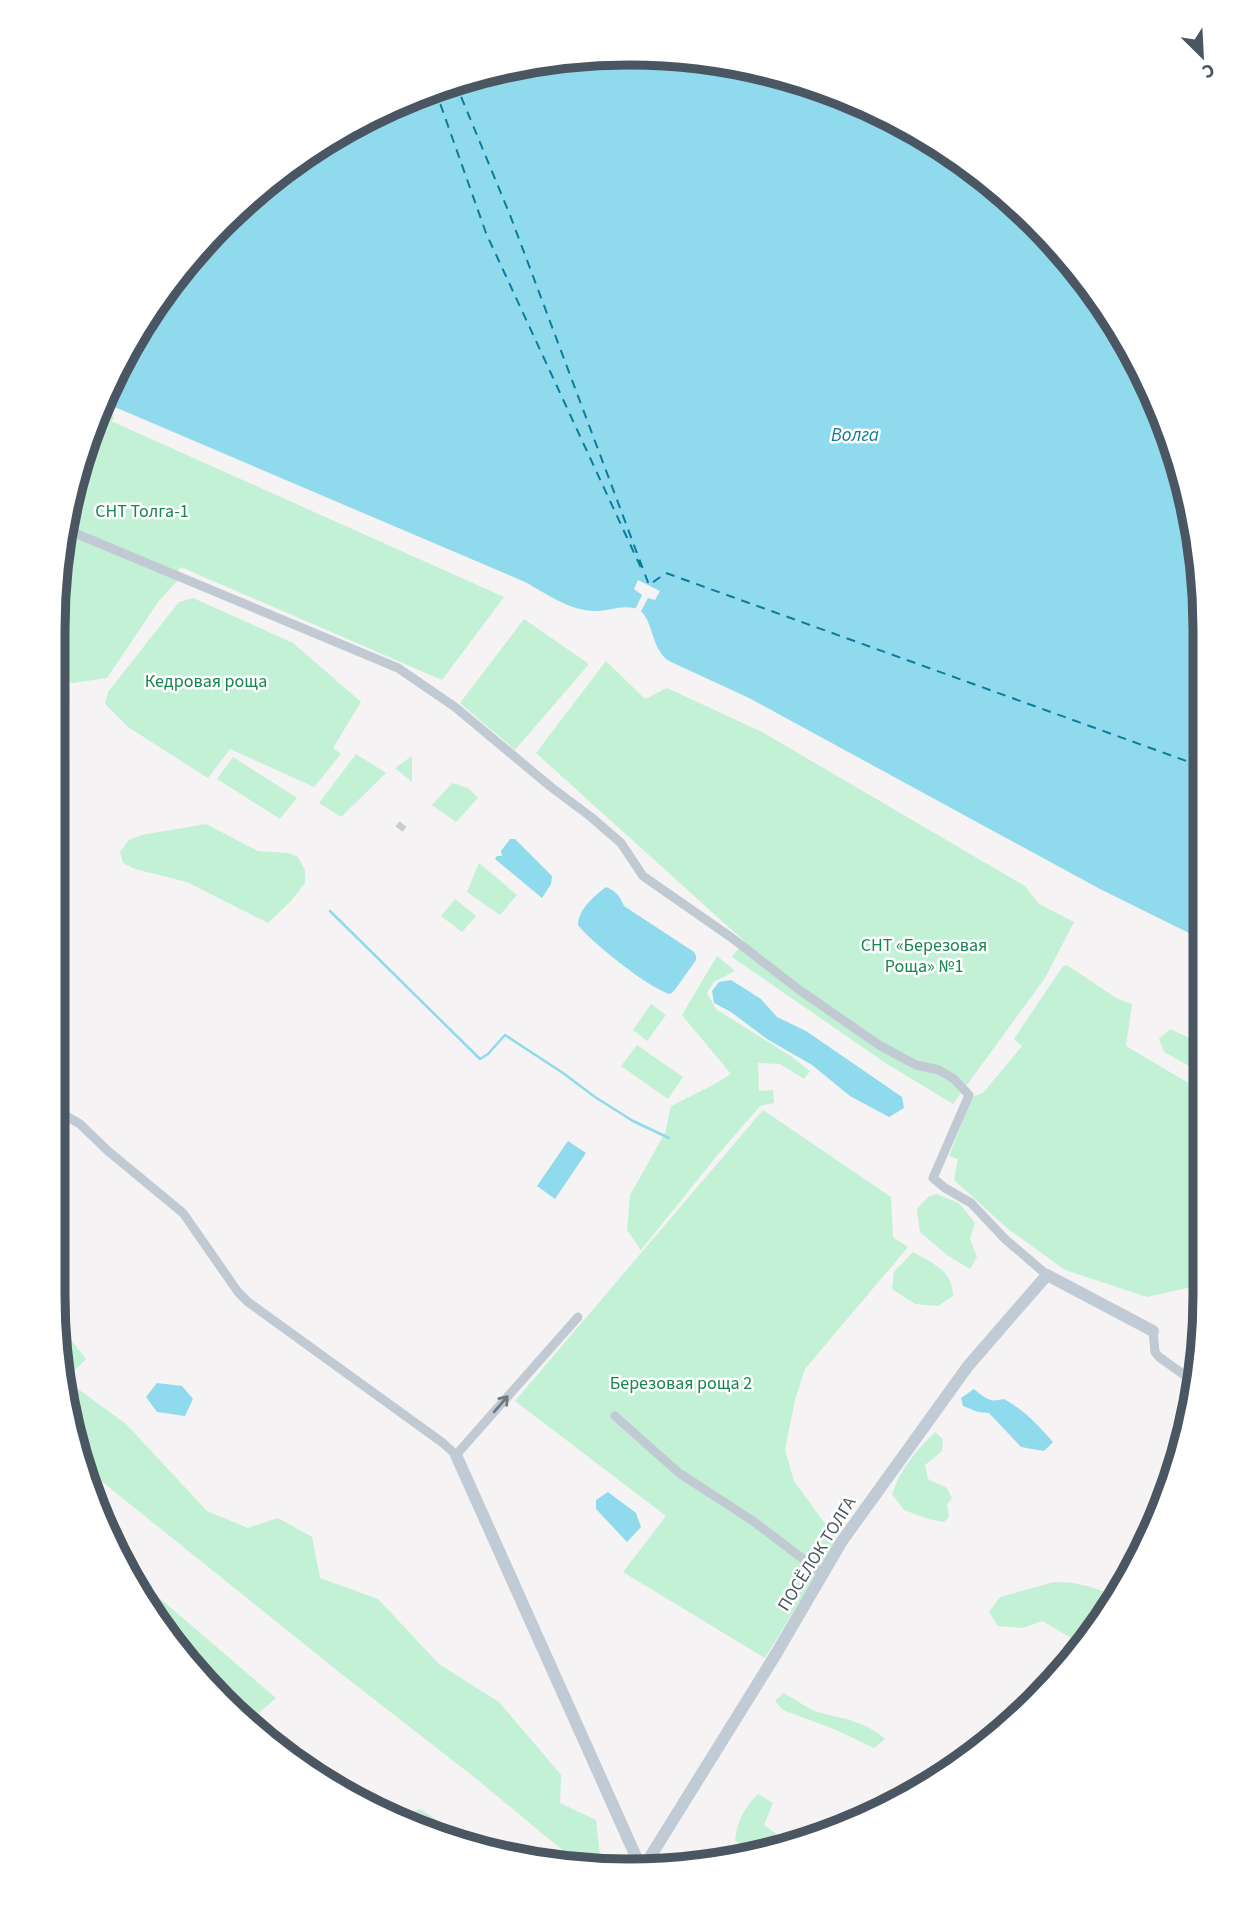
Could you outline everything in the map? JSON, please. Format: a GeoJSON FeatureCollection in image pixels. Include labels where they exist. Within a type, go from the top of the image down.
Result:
{"type":"FeatureCollection","features":[{"type":"Feature","properties":{"kind":"street"},"geometry":{"type":"LineString","coordinates":[[74,533],[398,668],[455,707],[591,817],[621,843],[643,876],[879,1045],[916,1065],[939,1070],[954,1079],[969,1095],[933,1178],[971,1203],[1005,1239],[1047,1275],[1153,1331],[1155,1352],[1187,1377]]}},
{"type":"Feature","properties":{"kind":"street"},"geometry":{"type":"LineString","coordinates":[[65,1115],[80,1124],[108,1151],[174,1204],[248,1302],[456,1455],[637,1859]]}},
{"type":"Feature","properties":{"kind":"street","name":"ПОСЁЛОК ТОЛГА"},"geometry":{"type":"LineString","coordinates":[[649,1858],[776,1654],[842,1541],[977,1354],[1047,1275]]}},
{"type":"Feature","properties":{"kind":"street"},"geometry":{"type":"LineString","coordinates":[[456,1455],[578,1317]]}},
{"type":"Feature","properties":{"kind":"street"},"geometry":{"type":"LineString","coordinates":[[615,1416],[679,1474],[753,1521],[823,1574]]}},
{"type":"Feature","properties":{"kind":"green space","name":"СНТ Толга-1"},"geometry":{"type":"Polygon","coordinates":[[[109,410],[114,419],[111,421],[504,597],[442,680],[181,567],[172,577],[178,580],[158,602],[107,678],[72,683],[65,678],[66,592],[70,555],[84,483],[109,410]]]}},
{"type":"Feature","properties":{"kind":"green space","name":"Кедровая роща"},"geometry":{"type":"Polygon","coordinates":[[[193,598],[293,643],[361,702],[333,748],[341,754],[314,787],[230,749],[208,778],[128,727],[105,704],[108,692],[179,602],[193,598]]]}},
{"type":"Feature","properties":{"kind":"green space"},"geometry":{"type":"Polygon","coordinates":[[[524,619],[589,664],[515,750],[460,703],[524,619]]]}},
{"type":"Feature","properties":{"kind":"green space","name":"СНТ «Березовая Роща» №1"},"geometry":{"type":"Polygon","coordinates":[[[606,661],[645,699],[667,688],[762,732],[1025,886],[1039,904],[1074,922],[1045,978],[953,1104],[884,1062],[732,957],[744,941],[536,753],[606,661]]]}},
{"type":"Feature","properties":{"kind":"green space"},"geometry":{"type":"Polygon","coordinates":[[[356,754],[386,773],[341,817],[319,803],[356,754]]]}},
{"type":"Feature","properties":{"kind":"green space"},"geometry":{"type":"Polygon","coordinates":[[[412,756],[412,782],[395,768],[412,756]]]}},
{"type":"Feature","properties":{"kind":"green space"},"geometry":{"type":"Polygon","coordinates":[[[233,757],[297,798],[280,819],[217,779],[233,757]]]}},
{"type":"Feature","properties":{"kind":"green space"},"geometry":{"type":"Polygon","coordinates":[[[452,783],[468,788],[478,798],[456,822],[432,805],[452,783]]]}},
{"type":"Feature","properties":{"kind":"green space"},"geometry":{"type":"Polygon","coordinates":[[[206,824],[258,851],[288,853],[298,857],[305,870],[305,883],[268,923],[187,882],[135,869],[123,863],[120,852],[129,840],[141,835],[206,824]]]}},
{"type":"Feature","properties":{"kind":"green space"},"geometry":{"type":"Polygon","coordinates":[[[479,863],[517,895],[500,915],[467,892],[479,863]]]}},
{"type":"Feature","properties":{"kind":"green space"},"geometry":{"type":"Polygon","coordinates":[[[455,899],[476,916],[462,932],[441,916],[455,899]]]}},
{"type":"Feature","properties":{"kind":"green space"},"geometry":{"type":"Polygon","coordinates":[[[717,956],[735,971],[714,982],[707,993],[716,1009],[810,1071],[804,1079],[780,1064],[758,1063],[759,1091],[773,1090],[774,1103],[760,1106],[641,1250],[627,1230],[630,1195],[665,1133],[671,1106],[731,1074],[682,1015],[717,956]]]}},
{"type":"Feature","properties":{"kind":"green space"},"geometry":{"type":"Polygon","coordinates":[[[1067,965],[1116,998],[1132,1004],[1126,1046],[1193,1086],[1193,1287],[1147,1297],[1065,1270],[1007,1228],[954,1180],[958,1159],[949,1156],[972,1097],[983,1093],[1022,1046],[1014,1039],[1063,966],[1067,965]]]}},
{"type":"Feature","properties":{"kind":"green space"},"geometry":{"type":"Polygon","coordinates":[[[651,1004],[666,1015],[647,1041],[633,1030],[651,1004]]]}},
{"type":"Feature","properties":{"kind":"green space"},"geometry":{"type":"Polygon","coordinates":[[[1170,1029],[1193,1040],[1193,1068],[1164,1052],[1159,1039],[1170,1029]]]}},
{"type":"Feature","properties":{"kind":"green space"},"geometry":{"type":"Polygon","coordinates":[[[637,1045],[683,1077],[668,1099],[621,1066],[637,1045]]]}},
{"type":"Feature","properties":{"kind":"green space","name":"Березовая роща 2"},"geometry":{"type":"Polygon","coordinates":[[[763,1110],[891,1197],[893,1237],[908,1247],[805,1369],[795,1400],[785,1450],[794,1481],[837,1540],[765,1658],[623,1572],[666,1516],[515,1401],[763,1110]]]}},
{"type":"Feature","properties":{"kind":"green space"},"geometry":{"type":"Polygon","coordinates":[[[936,1194],[959,1203],[975,1223],[970,1239],[977,1257],[970,1269],[947,1255],[920,1232],[917,1209],[928,1197],[936,1194]]]}},
{"type":"Feature","properties":{"kind":"green space"},"geometry":{"type":"Polygon","coordinates":[[[913,1252],[940,1268],[949,1279],[953,1296],[938,1306],[915,1304],[892,1289],[894,1272],[913,1252]]]}},
{"type":"Feature","properties":{"kind":"green space"},"geometry":{"type":"Polygon","coordinates":[[[66,1334],[86,1359],[71,1374],[66,1334]]]}},
{"type":"Feature","properties":{"kind":"green space"},"geometry":{"type":"Polygon","coordinates":[[[78,1389],[126,1424],[207,1511],[248,1528],[278,1518],[312,1537],[320,1578],[378,1599],[439,1664],[499,1702],[561,1775],[560,1803],[596,1820],[600,1858],[569,1856],[95,1476],[74,1394],[78,1389]]]}},
{"type":"Feature","properties":{"kind":"green space"},"geometry":{"type":"Polygon","coordinates":[[[935,1432],[943,1439],[942,1451],[925,1465],[928,1479],[947,1488],[952,1498],[947,1505],[949,1517],[944,1522],[904,1510],[892,1494],[910,1460],[935,1432]]]}},
{"type":"Feature","properties":{"kind":"green space"},"geometry":{"type":"Polygon","coordinates":[[[1054,1582],[1084,1585],[1108,1593],[1075,1640],[1042,1621],[1023,1628],[998,1626],[989,1612],[1000,1597],[1054,1582]]]}},
{"type":"Feature","properties":{"kind":"green space"},"geometry":{"type":"Polygon","coordinates":[[[146,1587],[276,1698],[254,1717],[205,1667],[181,1638],[146,1587]]]}},
{"type":"Feature","properties":{"kind":"green space"},"geometry":{"type":"Polygon","coordinates":[[[784,1693],[814,1710],[862,1724],[885,1739],[874,1748],[834,1729],[783,1710],[775,1701],[784,1693]]]}},
{"type":"Feature","properties":{"kind":"green space"},"geometry":{"type":"Polygon","coordinates":[[[758,1794],[773,1803],[764,1825],[778,1835],[777,1839],[745,1847],[735,1841],[737,1827],[749,1804],[758,1794]]]}},
{"type":"Feature","properties":{"kind":"green space"},"geometry":{"type":"Polygon","coordinates":[[[420,1809],[453,1831],[413,1816],[408,1814],[420,1809]]]}},
{"type":"Feature","properties":{"kind":"water","name":"Волга"},"geometry":{"type":"Polygon","coordinates":[[[592,66],[666,66],[775,84],[845,108],[879,123],[911,140],[972,181],[1028,230],[1077,286],[1098,316],[1118,347],[1150,413],[1174,483],[1192,592],[1193,935],[1100,889],[749,698],[669,661],[658,649],[647,620],[639,610],[624,607],[595,611],[577,608],[525,582],[111,406],[140,347],[181,286],[230,230],[286,181],[316,160],[379,123],[413,108],[483,84],[592,66]]]}},
{"type":"Feature","properties":{"kind":"water"},"geometry":{"type":"Polygon","coordinates":[[[510,839],[515,839],[552,876],[551,884],[542,898],[495,859],[502,856],[501,851],[510,839]]]}},
{"type":"Feature","properties":{"kind":"water"},"geometry":{"type":"Polygon","coordinates":[[[606,887],[617,894],[624,906],[694,952],[696,960],[670,994],[649,984],[621,964],[578,925],[584,909],[606,887]]]}},
{"type":"Feature","properties":{"kind":"water"},"geometry":{"type":"Polygon","coordinates":[[[731,980],[761,999],[777,1017],[806,1031],[902,1097],[904,1108],[889,1117],[850,1096],[812,1065],[714,1003],[712,991],[719,982],[731,980]]]}},
{"type":"Feature","properties":{"kind":"water"},"geometry":{"type":"Polygon","coordinates":[[[568,1141],[586,1153],[555,1199],[537,1186],[568,1141]]]}},
{"type":"Feature","properties":{"kind":"water"},"geometry":{"type":"Polygon","coordinates":[[[157,1383],[182,1386],[193,1399],[185,1416],[157,1412],[146,1397],[157,1383]]]}},
{"type":"Feature","properties":{"kind":"water"},"geometry":{"type":"Polygon","coordinates":[[[974,1389],[987,1399],[1004,1399],[1011,1403],[1053,1442],[1044,1451],[1021,1447],[989,1413],[963,1406],[961,1398],[974,1389]]]}},
{"type":"Feature","properties":{"kind":"water"},"geometry":{"type":"Polygon","coordinates":[[[608,1492],[636,1513],[641,1527],[627,1542],[596,1509],[596,1500],[608,1492]]]}},
{"type":"Feature","properties":{"kind":"pier"},"geometry":{"type":"Polygon","coordinates":[[[638,580],[660,591],[655,600],[648,598],[639,615],[634,612],[642,595],[634,589],[638,580]]]}},
{"type":"Feature","properties":{"kind":"waterway"},"geometry":{"type":"LineString","coordinates":[[330,911],[480,1059],[505,1035],[633,1121],[669,1138]]}},
{"type":"Feature","properties":{"kind":"ferry route"},"geometry":{"type":"LineString","coordinates":[[459,92],[510,215],[649,585],[666,573],[1193,763]]}},
{"type":"Feature","properties":{"kind":"ferry route"},"geometry":{"type":"LineString","coordinates":[[438,99],[486,233],[642,570]]}},
{"type":"Feature","properties":{"kind":"tunnel"},"geometry":{"type":"LineString","coordinates":[[399,829],[403,824]]}}]}
